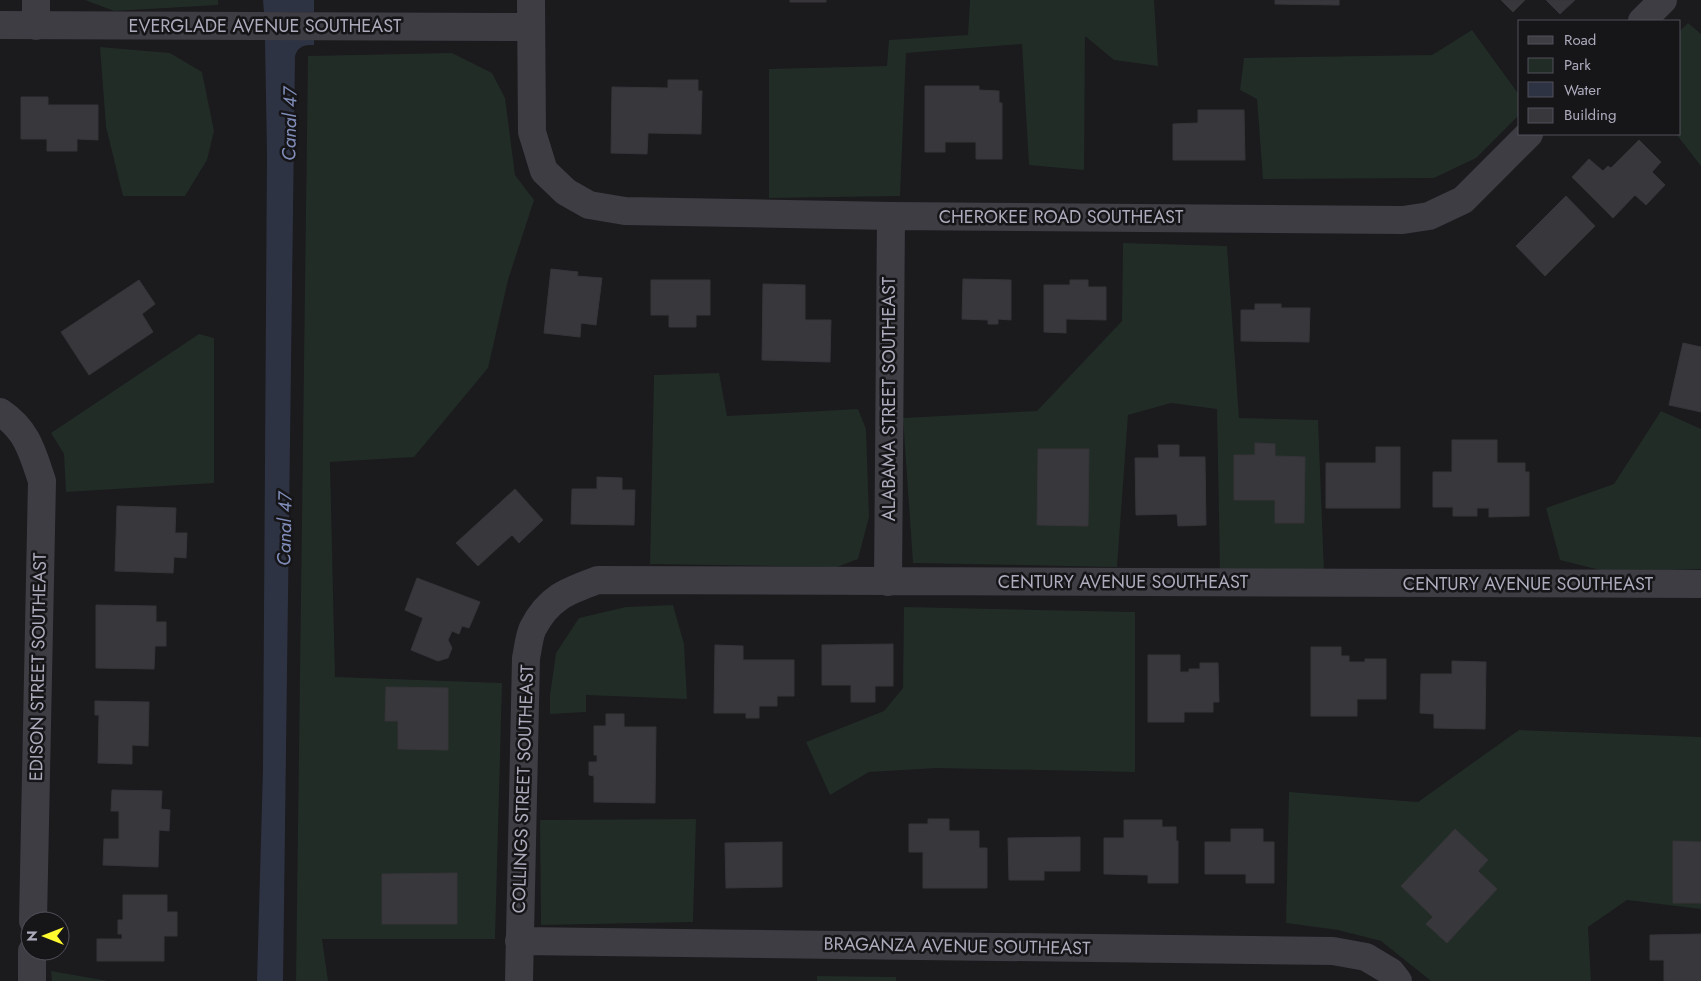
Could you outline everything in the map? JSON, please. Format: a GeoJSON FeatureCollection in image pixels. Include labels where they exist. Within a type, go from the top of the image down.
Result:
{"type":"FeatureCollection","features":[{"type":"Feature","properties":{"kind":"street","name":"CHEROKEE ROAD SOUTHEAST"},"geometry":{"type":"LineString","coordinates":[[531,0],[532,132],[544,171],[566,192],[589,206],[625,211],[891,216],[1403,220],[1429,216],[1463,200],[1528,135]]}},
{"type":"Feature","properties":{"kind":"street"},"geometry":{"type":"LineString","coordinates":[[1643,20],[1663,0]]}},
{"type":"Feature","properties":{"kind":"street","name":"EVERGLADE AVENUE SOUTHEAST"},"geometry":{"type":"LineString","coordinates":[[0,25],[36,13],[531,27]]}},
{"type":"Feature","properties":{"kind":"street","name":"ALABAMA STREET SOUTHEAST"},"geometry":{"type":"LineString","coordinates":[[888,582],[891,216]]}},
{"type":"Feature","properties":{"kind":"street","name":"EDISON STREET SOUTHEAST"},"geometry":{"type":"LineString","coordinates":[[6,417],[31,447],[42,481],[33,911]]}},
{"type":"Feature","properties":{"kind":"street","name":"CENTURY AVENUE SOUTHEAST"},"geometry":{"type":"LineString","coordinates":[[551,602],[570,591],[598,580],[1701,584]]}},
{"type":"Feature","properties":{"kind":"street","name":"COLLINGS STREET SOUTHEAST"},"geometry":{"type":"LineString","coordinates":[[519,981],[526,658],[533,628],[551,602]]}},
{"type":"Feature","properties":{"kind":"street","name":"BRAGANZA AVENUE SOUTHEAST"},"geometry":{"type":"LineString","coordinates":[[519,941],[1333,951],[1366,956],[1394,976]]}},
{"type":"Feature","properties":{"kind":"street"},"geometry":{"type":"LineString","coordinates":[[32,961],[32,981]]}},
{"type":"Feature","properties":{"kind":"green space"},"geometry":{"type":"Polygon","coordinates":[[[85,0],[218,0],[218,5],[114,11],[85,0]]]}},
{"type":"Feature","properties":{"kind":"green space"},"geometry":{"type":"Polygon","coordinates":[[[970,0],[1154,0],[1158,66],[1114,60],[1085,36],[1084,170],[1029,165],[1022,44],[906,53],[900,196],[769,198],[769,69],[887,66],[889,40],[968,35],[970,0]]]}},
{"type":"Feature","properties":{"kind":"green space"},"geometry":{"type":"Polygon","coordinates":[[[1688,23],[1701,34],[1701,166],[1677,135],[1681,135],[1681,30],[1688,23]]]}},
{"type":"Feature","properties":{"kind":"green space"},"geometry":{"type":"Polygon","coordinates":[[[1472,30],[1518,93],[1518,116],[1476,158],[1434,178],[1263,179],[1257,99],[1240,90],[1244,58],[1432,55],[1472,30]]]}},
{"type":"Feature","properties":{"kind":"green space"},"geometry":{"type":"Polygon","coordinates":[[[100,47],[170,53],[202,72],[214,131],[207,160],[185,196],[123,196],[106,127],[100,47]]]}},
{"type":"Feature","properties":{"kind":"green space"},"geometry":{"type":"Polygon","coordinates":[[[452,53],[492,73],[505,98],[515,175],[534,200],[508,280],[488,368],[414,457],[330,462],[335,677],[502,683],[495,939],[322,939],[328,981],[296,981],[308,56],[452,53]]]}},
{"type":"Feature","properties":{"kind":"green space"},"geometry":{"type":"Polygon","coordinates":[[[1123,243],[1227,246],[1239,418],[1318,420],[1324,572],[1220,572],[1217,409],[1171,403],[1128,415],[1117,567],[913,563],[903,418],[1037,411],[1122,321],[1123,243]]]}},
{"type":"Feature","properties":{"kind":"green space"},"geometry":{"type":"Polygon","coordinates":[[[199,334],[214,338],[214,483],[66,492],[64,454],[51,433],[199,334]]]}},
{"type":"Feature","properties":{"kind":"green space"},"geometry":{"type":"Polygon","coordinates":[[[719,373],[727,416],[858,409],[866,429],[869,517],[858,559],[837,567],[650,564],[654,375],[719,373]]]}},
{"type":"Feature","properties":{"kind":"green space"},"geometry":{"type":"Polygon","coordinates":[[[1661,411],[1701,429],[1701,569],[1608,572],[1560,560],[1546,508],[1614,484],[1661,411]]]}},
{"type":"Feature","properties":{"kind":"green space"},"geometry":{"type":"Polygon","coordinates":[[[673,605],[684,644],[687,699],[586,695],[586,712],[550,714],[550,695],[556,653],[579,618],[626,607],[673,605]]]}},
{"type":"Feature","properties":{"kind":"green space"},"geometry":{"type":"Polygon","coordinates":[[[904,607],[1135,612],[1135,772],[937,768],[869,772],[830,795],[806,742],[884,711],[903,688],[904,607]]]}},
{"type":"Feature","properties":{"kind":"green space"},"geometry":{"type":"Polygon","coordinates":[[[1519,730],[1701,737],[1701,909],[1627,900],[1588,927],[1591,981],[1431,981],[1381,941],[1338,930],[1286,923],[1289,792],[1418,802],[1519,730]]]}},
{"type":"Feature","properties":{"kind":"green space"},"geometry":{"type":"Polygon","coordinates":[[[696,819],[693,922],[541,925],[540,820],[696,819]]]}},
{"type":"Feature","properties":{"kind":"green space"},"geometry":{"type":"Polygon","coordinates":[[[51,971],[108,981],[52,981],[51,971]]]}},
{"type":"Feature","properties":{"kind":"green space"},"geometry":{"type":"Polygon","coordinates":[[[817,976],[896,977],[896,981],[817,981],[817,976]]]}},
{"type":"Feature","properties":{"kind":"water"},"geometry":{"type":"Polygon","coordinates":[[[263,0],[314,0],[314,12],[264,12],[263,0]]]}},
{"type":"Feature","properties":{"kind":"water","name":"Canal 47"},"geometry":{"type":"Polygon","coordinates":[[[265,40],[314,40],[314,45],[302,47],[295,56],[283,981],[257,981],[263,769],[267,153],[265,40]]]}},
{"type":"Feature","properties":{"kind":"building"},"geometry":{"type":"Polygon","coordinates":[[[790,0],[826,0],[826,2],[790,2],[790,0]]]}},
{"type":"Feature","properties":{"kind":"building"},"geometry":{"type":"Polygon","coordinates":[[[1275,0],[1339,0],[1339,5],[1275,4],[1275,0]]]}},
{"type":"Feature","properties":{"kind":"building"},"geometry":{"type":"Polygon","coordinates":[[[1501,0],[1525,0],[1513,12],[1501,0]]]}},
{"type":"Feature","properties":{"kind":"building"},"geometry":{"type":"Polygon","coordinates":[[[1546,0],[1575,0],[1560,14],[1546,0]]]}},
{"type":"Feature","properties":{"kind":"building"},"geometry":{"type":"Polygon","coordinates":[[[668,80],[698,80],[698,91],[702,91],[701,134],[648,133],[647,154],[611,153],[612,87],[668,88],[668,80]]]}},
{"type":"Feature","properties":{"kind":"building"},"geometry":{"type":"Polygon","coordinates":[[[925,86],[979,86],[979,90],[999,91],[999,103],[1002,103],[1002,159],[976,159],[976,142],[945,142],[945,152],[925,152],[925,86]]]}},
{"type":"Feature","properties":{"kind":"building"},"geometry":{"type":"Polygon","coordinates":[[[21,97],[48,97],[48,105],[98,105],[98,140],[77,139],[77,151],[47,151],[47,139],[21,139],[21,97]]]}},
{"type":"Feature","properties":{"kind":"building"},"geometry":{"type":"Polygon","coordinates":[[[1198,110],[1244,110],[1245,160],[1173,160],[1173,124],[1198,123],[1198,110]]]}},
{"type":"Feature","properties":{"kind":"building"},"geometry":{"type":"Polygon","coordinates":[[[1639,140],[1661,162],[1652,172],[1665,185],[1646,205],[1635,195],[1613,218],[1572,177],[1589,159],[1603,171],[1608,166],[1611,168],[1639,140]]]}},
{"type":"Feature","properties":{"kind":"building"},"geometry":{"type":"Polygon","coordinates":[[[1566,196],[1595,226],[1545,276],[1516,246],[1566,196]]]}},
{"type":"Feature","properties":{"kind":"building"},"geometry":{"type":"Polygon","coordinates":[[[551,269],[578,272],[577,276],[602,278],[596,325],[581,323],[580,337],[544,333],[551,269]]]}},
{"type":"Feature","properties":{"kind":"building"},"geometry":{"type":"Polygon","coordinates":[[[963,279],[1011,280],[1011,320],[998,319],[998,324],[988,324],[988,320],[962,319],[963,279]]]}},
{"type":"Feature","properties":{"kind":"building"},"geometry":{"type":"Polygon","coordinates":[[[139,280],[155,304],[142,314],[153,332],[89,375],[61,332],[139,280]]]}},
{"type":"Feature","properties":{"kind":"building"},"geometry":{"type":"Polygon","coordinates":[[[651,280],[710,280],[710,315],[696,315],[696,327],[669,327],[669,315],[651,315],[651,280]]]}},
{"type":"Feature","properties":{"kind":"building"},"geometry":{"type":"Polygon","coordinates":[[[1070,280],[1088,280],[1088,287],[1106,287],[1106,320],[1066,319],[1066,333],[1044,332],[1044,285],[1070,285],[1070,280]]]}},
{"type":"Feature","properties":{"kind":"building"},"geometry":{"type":"Polygon","coordinates":[[[763,284],[805,285],[805,320],[831,320],[830,362],[762,360],[763,284]]]}},
{"type":"Feature","properties":{"kind":"building"},"geometry":{"type":"Polygon","coordinates":[[[1255,304],[1281,304],[1281,308],[1310,308],[1309,342],[1241,341],[1241,310],[1255,310],[1255,304]]]}},
{"type":"Feature","properties":{"kind":"building"},"geometry":{"type":"Polygon","coordinates":[[[1683,343],[1701,347],[1701,412],[1669,405],[1683,343]]]}},
{"type":"Feature","properties":{"kind":"building"},"geometry":{"type":"Polygon","coordinates":[[[1452,440],[1497,440],[1497,463],[1525,463],[1525,472],[1529,472],[1529,516],[1489,517],[1489,508],[1477,508],[1477,516],[1453,516],[1453,507],[1433,507],[1433,472],[1452,472],[1452,440]]]}},
{"type":"Feature","properties":{"kind":"building"},"geometry":{"type":"Polygon","coordinates":[[[1255,443],[1275,444],[1275,456],[1305,457],[1304,523],[1275,523],[1275,500],[1234,500],[1234,455],[1255,455],[1255,443]]]}},
{"type":"Feature","properties":{"kind":"building"},"geometry":{"type":"Polygon","coordinates":[[[1158,445],[1179,445],[1179,457],[1205,457],[1206,525],[1178,526],[1177,514],[1136,515],[1135,458],[1159,458],[1158,445]]]}},
{"type":"Feature","properties":{"kind":"building"},"geometry":{"type":"Polygon","coordinates":[[[1376,447],[1400,447],[1400,508],[1326,508],[1326,463],[1376,463],[1376,447]]]}},
{"type":"Feature","properties":{"kind":"building"},"geometry":{"type":"Polygon","coordinates":[[[1038,449],[1089,449],[1088,526],[1037,525],[1038,449]]]}},
{"type":"Feature","properties":{"kind":"building"},"geometry":{"type":"Polygon","coordinates":[[[597,477],[622,478],[622,490],[635,490],[634,525],[571,524],[572,489],[597,489],[597,477]]]}},
{"type":"Feature","properties":{"kind":"building"},"geometry":{"type":"Polygon","coordinates":[[[515,489],[543,520],[519,543],[512,535],[478,566],[456,543],[515,489]]]}},
{"type":"Feature","properties":{"kind":"building"},"geometry":{"type":"Polygon","coordinates":[[[117,506],[176,508],[175,533],[187,533],[186,558],[174,557],[173,573],[115,571],[117,506]]]}},
{"type":"Feature","properties":{"kind":"building"},"geometry":{"type":"Polygon","coordinates":[[[417,578],[480,602],[469,628],[462,626],[459,634],[452,631],[448,640],[452,648],[448,658],[438,661],[411,650],[423,618],[405,610],[417,578]]]}},
{"type":"Feature","properties":{"kind":"building"},"geometry":{"type":"Polygon","coordinates":[[[96,605],[156,606],[156,622],[166,622],[166,646],[155,646],[154,669],[96,668],[96,605]]]}},
{"type":"Feature","properties":{"kind":"building"},"geometry":{"type":"Polygon","coordinates":[[[893,644],[893,686],[875,686],[875,702],[851,702],[851,685],[822,685],[822,645],[893,644]]]}},
{"type":"Feature","properties":{"kind":"building"},"geometry":{"type":"Polygon","coordinates":[[[715,645],[743,646],[743,660],[794,660],[794,696],[777,696],[777,706],[759,706],[759,718],[746,718],[746,713],[714,713],[715,645]]]}},
{"type":"Feature","properties":{"kind":"building"},"geometry":{"type":"Polygon","coordinates":[[[1311,647],[1341,647],[1341,656],[1349,656],[1349,662],[1365,662],[1365,659],[1386,659],[1386,699],[1357,699],[1357,716],[1311,716],[1311,647]]]}},
{"type":"Feature","properties":{"kind":"building"},"geometry":{"type":"Polygon","coordinates":[[[1148,655],[1180,655],[1180,672],[1189,672],[1189,669],[1200,669],[1200,663],[1218,663],[1219,702],[1213,702],[1213,712],[1184,712],[1184,722],[1148,722],[1148,655]]]}},
{"type":"Feature","properties":{"kind":"building"},"geometry":{"type":"Polygon","coordinates":[[[1452,661],[1486,662],[1485,729],[1434,728],[1434,714],[1420,713],[1421,674],[1452,674],[1452,661]]]}},
{"type":"Feature","properties":{"kind":"building"},"geometry":{"type":"Polygon","coordinates":[[[386,687],[448,688],[448,750],[398,749],[398,721],[385,721],[386,687]]]}},
{"type":"Feature","properties":{"kind":"building"},"geometry":{"type":"Polygon","coordinates":[[[95,701],[149,702],[148,746],[132,745],[132,764],[98,763],[99,715],[95,715],[95,701]]]}},
{"type":"Feature","properties":{"kind":"building"},"geometry":{"type":"Polygon","coordinates":[[[606,714],[624,714],[624,727],[656,727],[655,803],[594,802],[594,776],[589,775],[589,762],[597,762],[597,755],[594,755],[594,726],[606,726],[606,714]]]}},
{"type":"Feature","properties":{"kind":"building"},"geometry":{"type":"Polygon","coordinates":[[[112,790],[162,791],[161,809],[170,810],[169,831],[159,830],[158,867],[103,865],[104,839],[119,839],[119,811],[111,811],[112,790]]]}},
{"type":"Feature","properties":{"kind":"building"},"geometry":{"type":"Polygon","coordinates":[[[928,819],[949,819],[949,831],[979,831],[979,848],[987,848],[987,888],[923,888],[923,852],[909,852],[909,824],[928,824],[928,819]]]}},
{"type":"Feature","properties":{"kind":"building"},"geometry":{"type":"Polygon","coordinates":[[[1124,820],[1162,820],[1162,827],[1176,827],[1178,883],[1148,883],[1148,875],[1104,874],[1104,838],[1124,838],[1124,820]]]}},
{"type":"Feature","properties":{"kind":"building"},"geometry":{"type":"Polygon","coordinates":[[[1231,829],[1263,829],[1263,842],[1274,842],[1274,883],[1246,883],[1246,874],[1205,874],[1205,842],[1231,842],[1231,829]]]}},
{"type":"Feature","properties":{"kind":"building"},"geometry":{"type":"Polygon","coordinates":[[[1455,829],[1488,860],[1478,871],[1497,889],[1447,943],[1426,924],[1433,917],[1401,886],[1455,829]]]}},
{"type":"Feature","properties":{"kind":"building"},"geometry":{"type":"Polygon","coordinates":[[[1080,837],[1080,871],[1044,871],[1044,880],[1009,880],[1008,838],[1080,837]]]}},
{"type":"Feature","properties":{"kind":"building"},"geometry":{"type":"Polygon","coordinates":[[[1673,841],[1701,842],[1701,903],[1673,903],[1673,841]]]}},
{"type":"Feature","properties":{"kind":"building"},"geometry":{"type":"Polygon","coordinates":[[[782,842],[782,887],[726,888],[725,843],[782,842]]]}},
{"type":"Feature","properties":{"kind":"building"},"geometry":{"type":"Polygon","coordinates":[[[457,873],[457,924],[382,924],[382,874],[457,873]]]}},
{"type":"Feature","properties":{"kind":"building"},"geometry":{"type":"Polygon","coordinates":[[[123,895],[167,895],[167,912],[177,912],[177,936],[164,936],[164,961],[97,961],[97,939],[122,939],[122,934],[118,934],[118,920],[123,920],[123,895]]]}},
{"type":"Feature","properties":{"kind":"building"},"geometry":{"type":"Polygon","coordinates":[[[1701,934],[1701,981],[1664,981],[1664,960],[1650,960],[1650,935],[1701,934]]]}}]}
